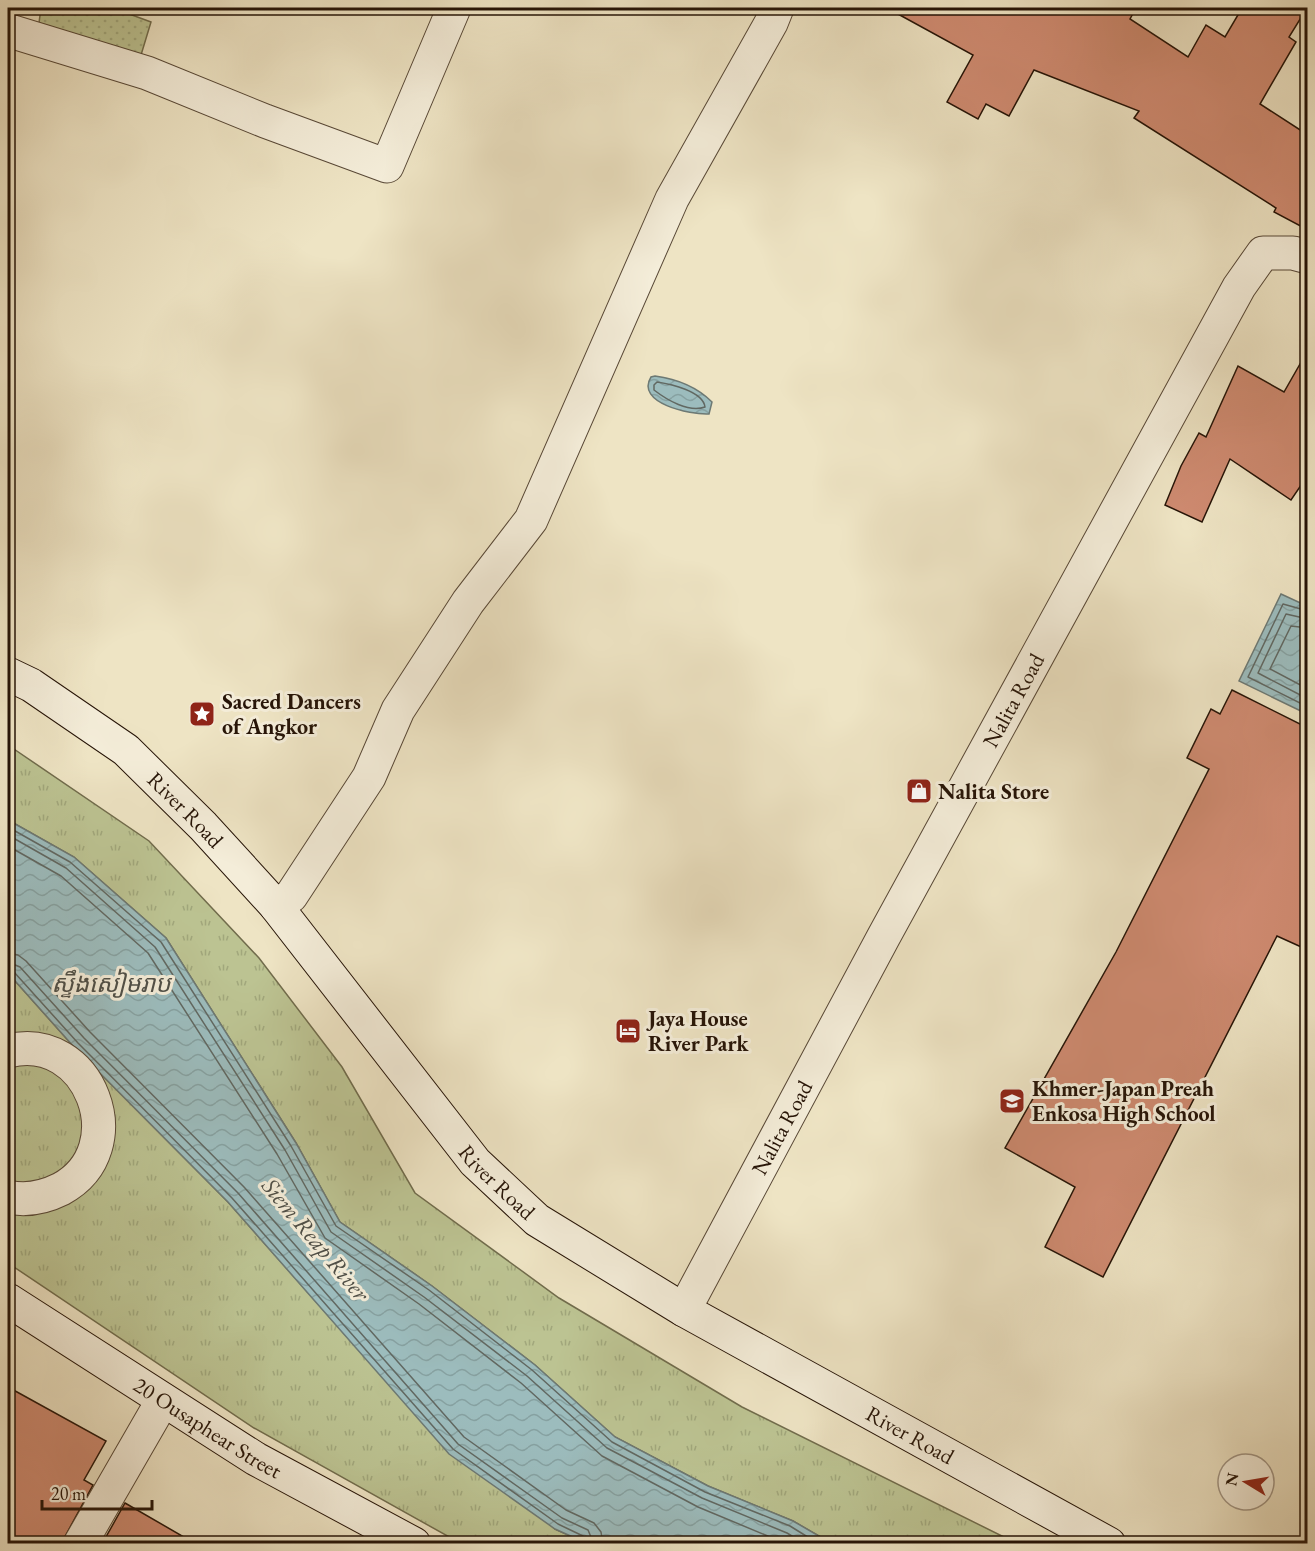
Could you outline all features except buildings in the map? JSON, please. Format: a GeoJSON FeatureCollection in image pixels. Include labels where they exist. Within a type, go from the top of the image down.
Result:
{"type":"FeatureCollection","features":[{"type":"Feature","properties":{"kind":"street"},"geometry":{"type":"LineString","coordinates":[[12,26],[147,73],[265,121],[387,166],[454,8]]}},
{"type":"Feature","properties":{"kind":"street"},"geometry":{"type":"LineString","coordinates":[[276,906],[291,897],[369,777],[398,710],[468,602],[531,520],[672,199],[771,23],[777,8]]}},
{"type":"Feature","properties":{"kind":"street","name":"Nalita Road"},"geometry":{"type":"LineString","coordinates":[[684,1310],[895,915],[1239,287],[1263,253],[1293,253],[1308,257]]}},
{"type":"Feature","properties":{"kind":"street","name":"River Road"},"geometry":{"type":"LineString","coordinates":[[8,674],[31,685],[126,750],[203,826],[276,906],[475,1162],[537,1220],[684,1310],[1109,1544]]}},
{"type":"Feature","properties":{"kind":"street"},"geometry":{"type":"LineString","coordinates":[[8,1051],[35,1049],[54,1054],[71,1065],[84,1079],[94,1096],[99,1125],[93,1153],[83,1170],[69,1184],[52,1194],[33,1198],[8,1197]]}},
{"type":"Feature","properties":{"kind":"street","name":"20 Ousaphear Street"},"geometry":{"type":"LineString","coordinates":[[8,1300],[256,1459],[414,1544]]}},
{"type":"Feature","properties":{"kind":"street"},"geometry":{"type":"LineString","coordinates":[[80,1544],[163,1400]]}},
{"type":"Feature","properties":{"kind":"green space"},"geometry":{"type":"Polygon","coordinates":[[[41,8],[113,8],[151,22],[141,55],[39,23],[41,8]]]}},
{"type":"Feature","properties":{"kind":"green space"},"geometry":{"type":"Polygon","coordinates":[[[8,745],[149,841],[259,958],[342,1067],[415,1193],[559,1298],[742,1407],[1016,1543],[831,1543],[793,1521],[708,1486],[615,1437],[535,1365],[432,1286],[340,1222],[296,1143],[166,938],[74,857],[8,820],[8,745]]]}},
{"type":"Feature","properties":{"kind":"green space"},"geometry":{"type":"Polygon","coordinates":[[[8,973],[74,1047],[228,1202],[362,1354],[555,1529],[586,1543],[460,1543],[254,1428],[8,1263],[8,973]]]}},
{"type":"Feature","properties":{"kind":"water"},"geometry":{"type":"Polygon","coordinates":[[[651,377],[671,379],[700,392],[712,402],[709,414],[678,410],[657,400],[651,394],[648,386],[651,377]]]}},
{"type":"Feature","properties":{"kind":"water"},"geometry":{"type":"Polygon","coordinates":[[[1281,594],[1307,606],[1307,714],[1239,681],[1281,594]]]}},
{"type":"Feature","properties":{"kind":"water","name":"ស្ទឹងសៀមរាប"},"geometry":{"type":"Polygon","coordinates":[[[8,820],[74,857],[166,938],[296,1143],[340,1222],[432,1286],[535,1365],[615,1437],[708,1486],[793,1521],[831,1543],[586,1543],[555,1529],[449,1454],[228,1202],[74,1047],[8,973],[8,820]]]}},
{"type":"Feature","properties":{"kind":"place","name":"Sacred Dancers of Angkor"},"geometry":{"type":"Point","coordinates":[202,714]}},
{"type":"Feature","properties":{"kind":"place","name":"Nalita Store"},"geometry":{"type":"Point","coordinates":[919,791]}},
{"type":"Feature","properties":{"kind":"place","name":"Jaya House River Park"},"geometry":{"type":"Point","coordinates":[628,1031]}},
{"type":"Feature","properties":{"kind":"place","name":"Khmer-Japan Preah Enkosa High School"},"geometry":{"type":"Point","coordinates":[1012,1101]}},
{"type":"Feature","properties":{"kind":"water label","name":"Siem Reap River"},"geometry":{"type":"Point","coordinates":[316,1239]}}]}
